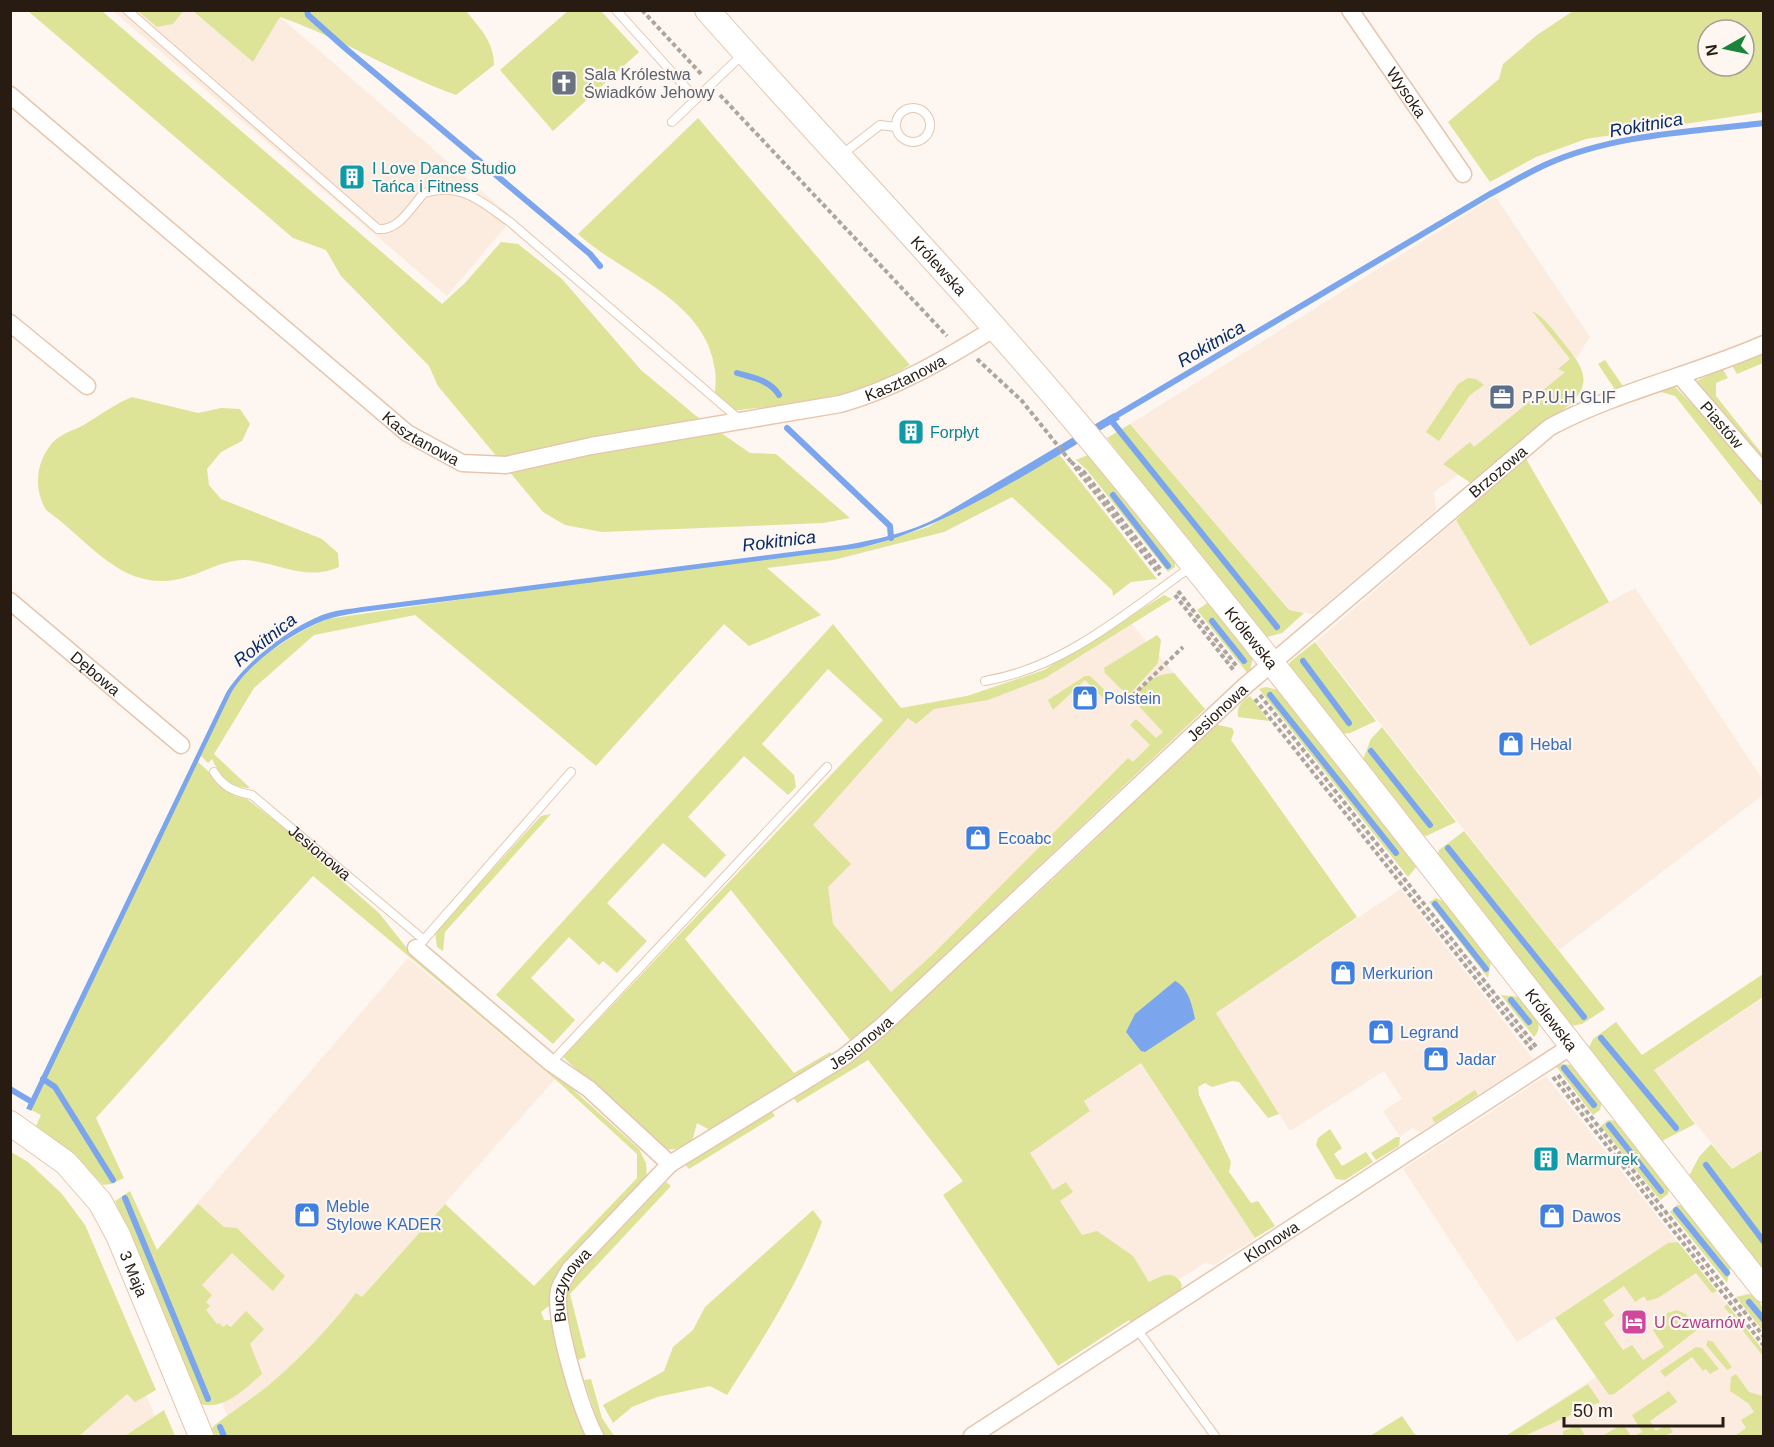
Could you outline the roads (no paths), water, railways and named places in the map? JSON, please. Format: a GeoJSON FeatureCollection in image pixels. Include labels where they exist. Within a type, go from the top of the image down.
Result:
{"type":"FeatureCollection","features":[{"type":"Feature","properties":{"kind":"main road","name":"Królewska"},"geometry":{"type":"LineString","coordinates":[[707,10],[995,328],[1100,450],[1272,664],[1570,1047],[1764,1290]]}},
{"type":"Feature","properties":{"kind":"main road","name":"3 Maja"},"geometry":{"type":"LineString","coordinates":[[20,1130],[56,1154],[78,1174],[110,1218],[201,1437]]}},
{"type":"Feature","properties":{"kind":"street","name":"Wysoka"},"geometry":{"type":"LineString","coordinates":[[1350,10],[1464,174]]}},
{"type":"Feature","properties":{"kind":"street","name":"Kasztanowa"},"geometry":{"type":"LineString","coordinates":[[10,95],[407,433],[462,464],[506,465],[740,420],[818,408],[873,395],[965,347],[995,328]]}},
{"type":"Feature","properties":{"kind":"street"},"geometry":{"type":"LineString","coordinates":[[10,323],[87,386]]}},
{"type":"Feature","properties":{"kind":"street","name":"Brzozowa"},"geometry":{"type":"LineString","coordinates":[[1272,664],[1550,427],[1603,403],[1681,377],[1764,344]]}},
{"type":"Feature","properties":{"kind":"street","name":"Piastów"},"geometry":{"type":"LineString","coordinates":[[1681,377],[1764,472]]}},
{"type":"Feature","properties":{"kind":"street","name":"Dębowa"},"geometry":{"type":"LineString","coordinates":[[10,601],[181,745]]}},
{"type":"Feature","properties":{"kind":"street","name":"Jesionowa"},"geometry":{"type":"LineString","coordinates":[[420,944],[551,1063],[589,1089],[670,1164],[843,1057],[881,1027],[1245,686],[1272,664]]}},
{"type":"Feature","properties":{"kind":"street","name":"Klonowa"},"geometry":{"type":"LineString","coordinates":[[972,1437],[1570,1047]]}},
{"type":"Feature","properties":{"kind":"street","name":"Buczynowa"},"geometry":{"type":"LineString","coordinates":[[595,1437],[585,1413],[561,1326],[559,1291],[570,1269],[670,1164]]}},
{"type":"Feature","properties":{"kind":"lane"},"geometry":{"type":"LineString","coordinates":[[127,10],[378,229],[388,230],[397,224],[424,192],[455,188],[476,198],[510,222],[740,420]]}},
{"type":"Feature","properties":{"kind":"lane"},"geometry":{"type":"LineString","coordinates":[[616,10],[696,99]]}},
{"type":"Feature","properties":{"kind":"lane"},"geometry":{"type":"LineString","coordinates":[[672,122],[744,52]]}},
{"type":"Feature","properties":{"kind":"lane"},"geometry":{"type":"LineString","coordinates":[[915,108],[926,114],[929,128],[926,136],[916,142],[903,139],[896,127],[903,111],[915,108]]}},
{"type":"Feature","properties":{"kind":"lane"},"geometry":{"type":"LineString","coordinates":[[839,156],[880,125],[896,127]]}},
{"type":"Feature","properties":{"kind":"lane"},"geometry":{"type":"LineString","coordinates":[[985,681],[1010,676],[1046,663],[1106,626],[1193,566]]}},
{"type":"Feature","properties":{"kind":"lane"},"geometry":{"type":"LineString","coordinates":[[551,1063],[827,767]]}},
{"type":"Feature","properties":{"kind":"lane","name":"Jesionowa"},"geometry":{"type":"LineString","coordinates":[[214,772],[235,792],[252,795],[420,944]]}},
{"type":"Feature","properties":{"kind":"lane"},"geometry":{"type":"LineString","coordinates":[[420,944],[571,772]]}},
{"type":"Feature","properties":{"kind":"lane"},"geometry":{"type":"LineString","coordinates":[[1137,1329],[1215,1437]]}},
{"type":"Feature","properties":{"kind":"water"},"geometry":{"type":"Polygon","coordinates":[[[1114,413],[1120,419],[993,493],[960,511],[892,539],[859,548],[339,616],[312,625],[271,650],[247,672],[230,695],[11,1153],[11,1140],[226,693],[256,658],[283,636],[312,620],[343,610],[846,545],[893,535],[939,517],[1114,413]]]}},
{"type":"Feature","properties":{"kind":"water"},"geometry":{"type":"Polygon","coordinates":[[[1175,981],[1186,992],[1195,1019],[1145,1052],[1141,1051],[1126,1032],[1135,1014],[1175,981]]]}},
{"type":"Feature","properties":{"kind":"waterway"},"geometry":{"type":"LineString","coordinates":[[307,10],[308,15],[345,48],[590,254],[600,266]]}},
{"type":"Feature","properties":{"kind":"waterway","name":"Rokitnica"},"geometry":{"type":"LineString","coordinates":[[1109,420],[1490,194],[1547,164],[1599,146],[1626,140],[1764,123]]}},
{"type":"Feature","properties":{"kind":"waterway"},"geometry":{"type":"LineString","coordinates":[[737,373],[766,383],[779,395]]}},
{"type":"Feature","properties":{"kind":"waterway"},"geometry":{"type":"LineString","coordinates":[[1110,419],[1277,627]]}},
{"type":"Feature","properties":{"kind":"waterway"},"geometry":{"type":"LineString","coordinates":[[787,428],[890,526],[891,538]]}},
{"type":"Feature","properties":{"kind":"waterway"},"geometry":{"type":"LineString","coordinates":[[1113,495],[1168,566]]}},
{"type":"Feature","properties":{"kind":"waterway"},"geometry":{"type":"LineString","coordinates":[[1212,621],[1244,661]]}},
{"type":"Feature","properties":{"kind":"waterway"},"geometry":{"type":"LineString","coordinates":[[1303,661],[1349,723]]}},
{"type":"Feature","properties":{"kind":"waterway"},"geometry":{"type":"LineString","coordinates":[[1270,695],[1396,853]]}},
{"type":"Feature","properties":{"kind":"waterway"},"geometry":{"type":"LineString","coordinates":[[1371,751],[1430,825]]}},
{"type":"Feature","properties":{"kind":"waterway"},"geometry":{"type":"LineString","coordinates":[[1448,848],[1584,1017]]}},
{"type":"Feature","properties":{"kind":"waterway"},"geometry":{"type":"LineString","coordinates":[[1435,904],[1486,969]]}},
{"type":"Feature","properties":{"kind":"waterway"},"geometry":{"type":"LineString","coordinates":[[1511,1000],[1529,1022]]}},
{"type":"Feature","properties":{"kind":"waterway"},"geometry":{"type":"LineString","coordinates":[[1601,1038],[1676,1128]]}},
{"type":"Feature","properties":{"kind":"waterway"},"geometry":{"type":"LineString","coordinates":[[1564,1068],[1594,1105]]}},
{"type":"Feature","properties":{"kind":"waterway"},"geometry":{"type":"LineString","coordinates":[[43,1079],[55,1087],[113,1180]]}},
{"type":"Feature","properties":{"kind":"waterway"},"geometry":{"type":"LineString","coordinates":[[10,1089],[32,1102]]}},
{"type":"Feature","properties":{"kind":"waterway"},"geometry":{"type":"LineString","coordinates":[[1609,1125],[1661,1191]]}},
{"type":"Feature","properties":{"kind":"waterway"},"geometry":{"type":"LineString","coordinates":[[1706,1165],[1764,1242]]}},
{"type":"Feature","properties":{"kind":"waterway"},"geometry":{"type":"LineString","coordinates":[[125,1198],[208,1399]]}},
{"type":"Feature","properties":{"kind":"waterway"},"geometry":{"type":"LineString","coordinates":[[1676,1210],[1727,1273]]}},
{"type":"Feature","properties":{"kind":"waterway"},"geometry":{"type":"LineString","coordinates":[[1749,1302],[1764,1320]]}},
{"type":"Feature","properties":{"kind":"waterway"},"geometry":{"type":"LineString","coordinates":[[220,1427],[224,1436]]}},
{"type":"Feature","properties":{"kind":"place","name":"Sala Królestwa Świadków Jehowy"},"geometry":{"type":"Point","coordinates":[564,83]}},
{"type":"Feature","properties":{"kind":"place","name":"I Love Dance Studio Tańca i Fitness"},"geometry":{"type":"Point","coordinates":[352,177]}},
{"type":"Feature","properties":{"kind":"place","name":"P.P.U.H GLIF"},"geometry":{"type":"Point","coordinates":[1502,397]}},
{"type":"Feature","properties":{"kind":"place","name":"Forpłyt"},"geometry":{"type":"Point","coordinates":[911,432]}},
{"type":"Feature","properties":{"kind":"place","name":"Polstein"},"geometry":{"type":"Point","coordinates":[1085,698]}},
{"type":"Feature","properties":{"kind":"place","name":"Hebal"},"geometry":{"type":"Point","coordinates":[1511,744]}},
{"type":"Feature","properties":{"kind":"place","name":"Ecoabc"},"geometry":{"type":"Point","coordinates":[978,838]}},
{"type":"Feature","properties":{"kind":"place","name":"Merkurion"},"geometry":{"type":"Point","coordinates":[1343,973]}},
{"type":"Feature","properties":{"kind":"place","name":"Legrand"},"geometry":{"type":"Point","coordinates":[1381,1032]}},
{"type":"Feature","properties":{"kind":"place","name":"Jadar"},"geometry":{"type":"Point","coordinates":[1436,1059]}},
{"type":"Feature","properties":{"kind":"place","name":"Marmurek"},"geometry":{"type":"Point","coordinates":[1546,1159]}},
{"type":"Feature","properties":{"kind":"place","name":"Meble Stylowe KADER"},"geometry":{"type":"Point","coordinates":[307,1215]}},
{"type":"Feature","properties":{"kind":"place","name":"Dawos"},"geometry":{"type":"Point","coordinates":[1552,1216]}},
{"type":"Feature","properties":{"kind":"place","name":"U Czwarnów"},"geometry":{"type":"Point","coordinates":[1634,1322]}}]}
